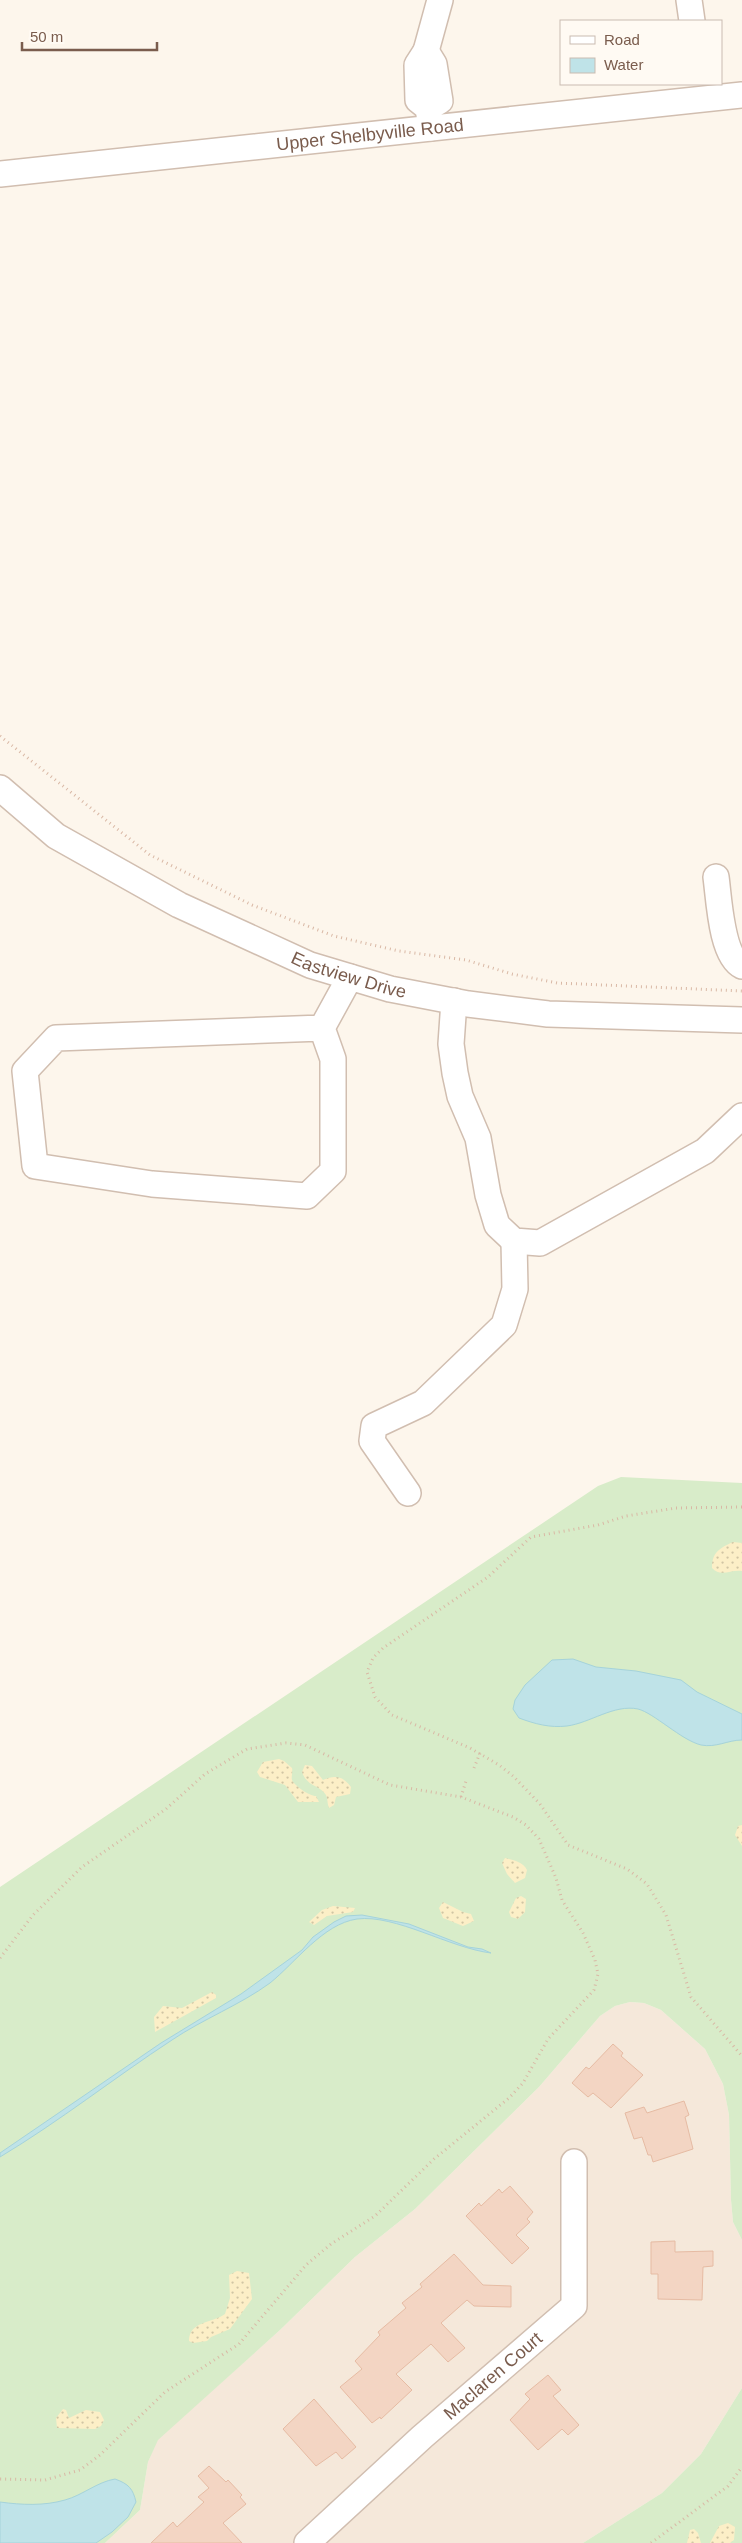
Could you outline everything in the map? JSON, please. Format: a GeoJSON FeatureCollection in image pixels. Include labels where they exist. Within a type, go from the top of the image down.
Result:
{"type":"FeatureCollection","features":[{"type":"Feature","properties":{"kind":"street"},"geometry":{"type":"LineString","coordinates":[[430,118],[440,101],[434,64],[426,51],[440,0]]}},
{"type":"Feature","properties":{"kind":"street"},"geometry":{"type":"LineString","coordinates":[[689,0],[692,20]]}},
{"type":"Feature","properties":{"kind":"street","name":"Upper Shelbyville Road"},"geometry":{"type":"LineString","coordinates":[[0,174],[430,118],[742,96]]}},
{"type":"Feature","properties":{"kind":"street","name":"Eastview Drive"},"geometry":{"type":"LineString","coordinates":[[0,788],[56,836],[179,904],[310,965],[390,989],[454,1001],[548,1014],[742,1020]]}},
{"type":"Feature","properties":{"kind":"street"},"geometry":{"type":"LineString","coordinates":[[716,876],[727,946],[731,957],[742,966]]}},
{"type":"Feature","properties":{"kind":"street"},"geometry":{"type":"LineString","coordinates":[[322,1028],[56,1038],[24,1071],[36,1166],[152,1184],[307,1196],[334,1171],[333,1059],[322,1028],[350,977]]}},
{"type":"Feature","properties":{"kind":"street"},"geometry":{"type":"LineString","coordinates":[[454,1001],[451,1044],[460,1096],[478,1138],[488,1195],[497,1225],[514,1241],[540,1243],[704,1151],[742,1116]]}},
{"type":"Feature","properties":{"kind":"street"},"geometry":{"type":"LineString","coordinates":[[408,1493],[372,1441],[374,1426],[423,1403],[504,1325],[515,1288],[514,1241]]}},
{"type":"Feature","properties":{"kind":"street","name":"Maclaren Court"},"geometry":{"type":"LineString","coordinates":[[307,2543],[422,2437],[574,2306],[574,2162]]}},
{"type":"Feature","properties":{"kind":"path"},"geometry":{"type":"LineString","coordinates":[[0,736],[150,855],[252,905],[334,936],[399,951],[466,960],[512,974],[557,983],[742,991]]}},
{"type":"Feature","properties":{"kind":"path"},"geometry":{"type":"LineString","coordinates":[[742,1506],[676,1508],[626,1516],[598,1525],[530,1537],[488,1577],[394,1640],[373,1658],[367,1672],[368,1680],[375,1696],[388,1711],[404,1721],[480,1753],[513,1776],[525,1788],[540,1804],[568,1845],[627,1869],[647,1884],[666,1915],[691,1996],[742,2056]]}},
{"type":"Feature","properties":{"kind":"path"},"geometry":{"type":"LineString","coordinates":[[0,1958],[33,1915],[82,1867],[166,1809],[205,1774],[247,1749],[286,1743],[305,1746],[390,1785],[461,1797],[513,1817],[526,1825],[539,1839],[556,1878],[562,1900],[583,1933],[595,1960],[598,1974],[594,1990],[548,2039],[523,2083],[509,2098],[434,2159],[375,2216],[331,2244],[306,2265],[239,2344],[165,2392],[100,2455],[80,2470],[45,2480],[0,2478]]}},
{"type":"Feature","properties":{"kind":"path"},"geometry":{"type":"LineString","coordinates":[[474,1768],[480,1753]]}},
{"type":"Feature","properties":{"kind":"path"},"geometry":{"type":"LineString","coordinates":[[461,1797],[466,1781]]}},
{"type":"Feature","properties":{"kind":"path"},"geometry":{"type":"LineString","coordinates":[[651,2543],[728,2486],[742,2467]]}},
{"type":"Feature","properties":{"kind":"shaded area"},"geometry":{"type":"Polygon","coordinates":[[[630,2002],[644,2003],[661,2010],[705,2049],[723,2084],[729,2115],[733,2222],[742,2240],[742,2388],[701,2454],[662,2493],[583,2543],[105,2543],[140,2510],[148,2462],[157,2440],[280,2330],[355,2257],[415,2209],[539,2087],[600,2016],[615,2006],[630,2002]]]}},
{"type":"Feature","properties":{"kind":"green space"},"geometry":{"type":"Polygon","coordinates":[[[621,1477],[742,1483],[742,2240],[733,2222],[729,2115],[723,2084],[705,2049],[661,2010],[644,2003],[630,2002],[615,2006],[600,2016],[539,2087],[415,2209],[355,2257],[280,2330],[158,2440],[148,2462],[140,2510],[105,2543],[0,2543],[0,1887],[598,1486],[621,1477]]]}},
{"type":"Feature","properties":{"kind":"green space"},"geometry":{"type":"Polygon","coordinates":[[[742,2388],[742,2543],[583,2543],[662,2493],[701,2454],[742,2388]]]}},
{"type":"Feature","properties":{"kind":"sand"},"geometry":{"type":"Polygon","coordinates":[[[733,1542],[742,1543],[742,1571],[723,1573],[715,1571],[712,1568],[712,1563],[715,1554],[733,1542]]]}},
{"type":"Feature","properties":{"kind":"sand"},"geometry":{"type":"Polygon","coordinates":[[[279,1759],[292,1768],[292,1780],[296,1785],[306,1793],[316,1796],[319,1802],[298,1802],[285,1785],[260,1777],[257,1772],[263,1762],[279,1759]]]}},
{"type":"Feature","properties":{"kind":"sand"},"geometry":{"type":"Polygon","coordinates":[[[305,1765],[312,1766],[323,1780],[331,1777],[342,1779],[351,1787],[350,1794],[336,1797],[334,1805],[329,1808],[327,1797],[323,1792],[304,1777],[302,1772],[305,1765]]]}},
{"type":"Feature","properties":{"kind":"sand"},"geometry":{"type":"Polygon","coordinates":[[[742,1825],[742,1846],[735,1835],[738,1826],[742,1825]]]}},
{"type":"Feature","properties":{"kind":"sand"},"geometry":{"type":"Polygon","coordinates":[[[505,1858],[523,1865],[527,1870],[525,1878],[515,1883],[507,1874],[502,1863],[505,1858]]]}},
{"type":"Feature","properties":{"kind":"sand"},"geometry":{"type":"Polygon","coordinates":[[[521,1896],[526,1899],[525,1912],[518,1919],[511,1917],[509,1912],[516,1898],[521,1896]]]}},
{"type":"Feature","properties":{"kind":"sand"},"geometry":{"type":"Polygon","coordinates":[[[443,1902],[471,1914],[474,1921],[463,1926],[443,1918],[439,1908],[443,1902]]]}},
{"type":"Feature","properties":{"kind":"sand"},"geometry":{"type":"Polygon","coordinates":[[[333,1906],[355,1908],[353,1912],[327,1916],[314,1925],[309,1922],[322,1910],[333,1906]]]}},
{"type":"Feature","properties":{"kind":"sand"},"geometry":{"type":"Polygon","coordinates":[[[212,1992],[216,1995],[216,1998],[155,2032],[154,2017],[163,2006],[182,2008],[212,1992]]]}},
{"type":"Feature","properties":{"kind":"sand"},"geometry":{"type":"Polygon","coordinates":[[[237,2271],[249,2273],[252,2299],[230,2329],[211,2337],[207,2341],[193,2343],[189,2341],[190,2334],[197,2326],[225,2314],[230,2298],[229,2275],[237,2271]]]}},
{"type":"Feature","properties":{"kind":"sand"},"geometry":{"type":"Polygon","coordinates":[[[63,2409],[66,2410],[69,2418],[86,2410],[100,2412],[104,2420],[101,2426],[95,2429],[57,2428],[56,2418],[63,2409]]]}},
{"type":"Feature","properties":{"kind":"sand"},"geometry":{"type":"Polygon","coordinates":[[[728,2523],[735,2527],[734,2540],[730,2543],[710,2543],[719,2526],[728,2523]]]}},
{"type":"Feature","properties":{"kind":"sand"},"geometry":{"type":"Polygon","coordinates":[[[694,2529],[698,2533],[701,2543],[687,2543],[690,2530],[694,2529]]]}},
{"type":"Feature","properties":{"kind":"water"},"geometry":{"type":"Polygon","coordinates":[[[573,1659],[596,1667],[636,1671],[681,1680],[697,1692],[742,1714],[742,1740],[706,1746],[701,1745],[685,1738],[644,1711],[629,1708],[611,1711],[567,1726],[543,1725],[519,1718],[513,1709],[515,1700],[525,1685],[552,1660],[573,1659]]]}},
{"type":"Feature","properties":{"kind":"water"},"geometry":{"type":"Polygon","coordinates":[[[362,1915],[409,1924],[468,1947],[482,1949],[491,1953],[458,1945],[405,1926],[388,1922],[357,1919],[345,1922],[321,1936],[270,1983],[172,2040],[44,2129],[0,2157],[0,2153],[161,2043],[241,1994],[302,1950],[313,1937],[334,1922],[346,1916],[362,1915]]]}},
{"type":"Feature","properties":{"kind":"water"},"geometry":{"type":"Polygon","coordinates":[[[115,2479],[130,2488],[136,2502],[128,2517],[112,2532],[96,2543],[0,2543],[0,2502],[33,2504],[57,2502],[72,2498],[102,2483],[115,2479]]]}},
{"type":"Feature","properties":{"kind":"building"},"geometry":{"type":"Polygon","coordinates":[[[613,2044],[623,2053],[621,2056],[643,2075],[611,2108],[593,2093],[588,2097],[572,2083],[586,2067],[589,2069],[613,2044]]]}},
{"type":"Feature","properties":{"kind":"building"},"geometry":{"type":"Polygon","coordinates":[[[684,2101],[689,2115],[685,2117],[693,2149],[653,2162],[651,2155],[648,2155],[642,2137],[634,2139],[625,2113],[644,2107],[647,2113],[684,2101]]]}},
{"type":"Feature","properties":{"kind":"building"},"geometry":{"type":"Polygon","coordinates":[[[510,2186],[533,2212],[527,2219],[530,2222],[516,2235],[529,2248],[512,2264],[466,2216],[479,2203],[481,2206],[499,2189],[502,2193],[510,2186]]]}},
{"type":"Feature","properties":{"kind":"building"},"geometry":{"type":"Polygon","coordinates":[[[675,2241],[675,2252],[713,2251],[713,2266],[703,2267],[702,2300],[658,2299],[658,2274],[651,2274],[651,2242],[675,2241]]]}},
{"type":"Feature","properties":{"kind":"building"},"geometry":{"type":"Polygon","coordinates":[[[454,2254],[483,2285],[511,2286],[511,2307],[474,2306],[467,2300],[441,2323],[465,2348],[448,2362],[431,2344],[396,2374],[412,2390],[381,2419],[380,2417],[372,2423],[340,2387],[362,2369],[355,2361],[380,2335],[378,2332],[406,2308],[402,2303],[422,2287],[420,2284],[454,2254]]]}},
{"type":"Feature","properties":{"kind":"building"},"geometry":{"type":"Polygon","coordinates":[[[548,2375],[561,2390],[553,2396],[579,2425],[568,2435],[562,2429],[538,2450],[510,2420],[530,2399],[525,2394],[548,2375]]]}},
{"type":"Feature","properties":{"kind":"building"},"geometry":{"type":"Polygon","coordinates":[[[314,2399],[356,2447],[342,2459],[336,2452],[316,2466],[283,2429],[314,2399]]]}},
{"type":"Feature","properties":{"kind":"building"},"geometry":{"type":"Polygon","coordinates":[[[209,2466],[226,2482],[228,2480],[242,2495],[240,2497],[246,2504],[223,2523],[242,2543],[151,2543],[173,2522],[177,2527],[204,2502],[198,2497],[209,2488],[198,2476],[209,2466]]]}}]}
